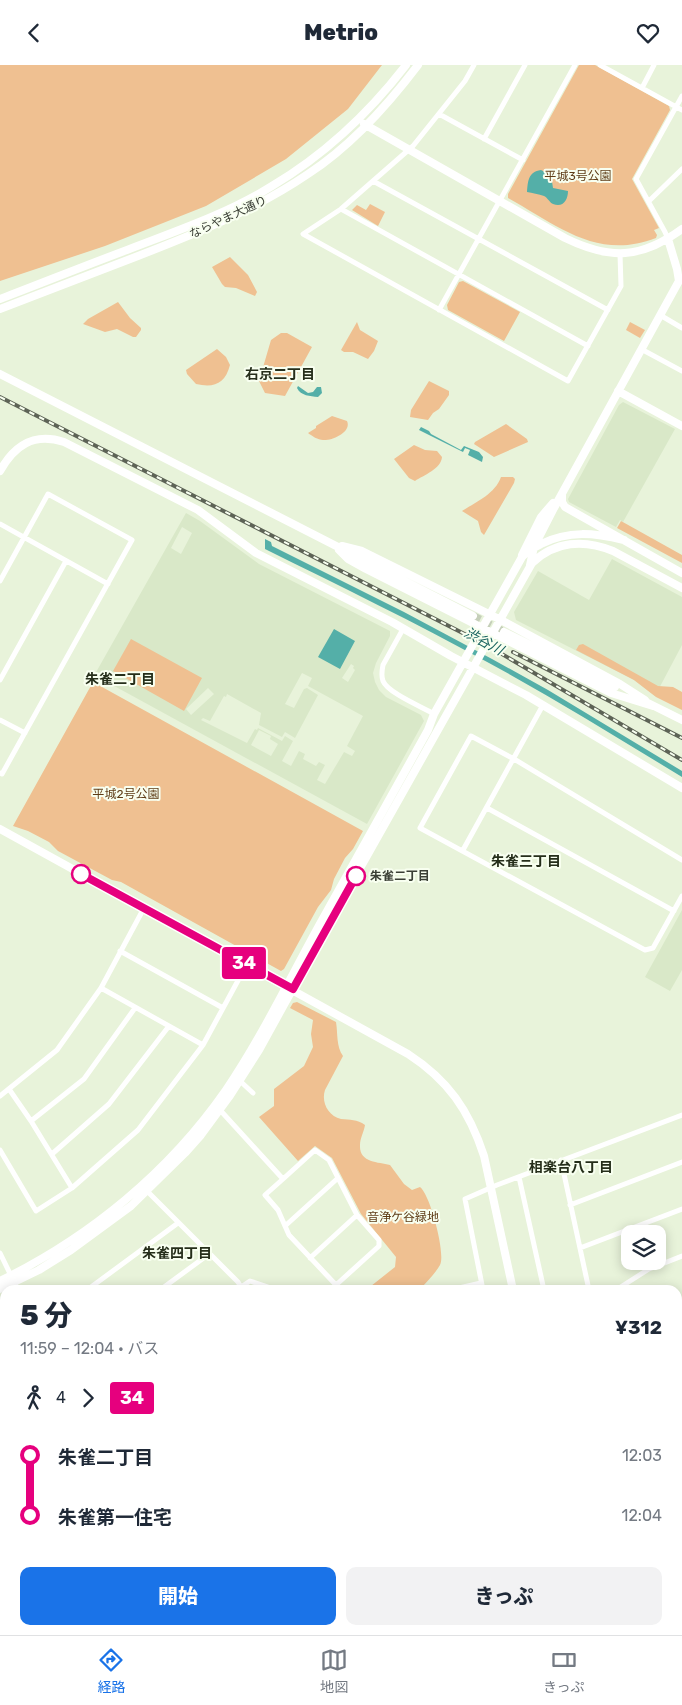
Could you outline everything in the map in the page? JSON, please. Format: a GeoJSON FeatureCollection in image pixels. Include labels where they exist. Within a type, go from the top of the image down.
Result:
{"type":"FeatureCollection","features":[{"type":"Feature","properties":{"kind":"street","name":"ならやま大通り"},"geometry":{"type":"LineString","coordinates":[[0,299],[177,231],[236,206],[271,187],[308,162],[359,119],[406,65]]}},
{"type":"Feature","properties":{"kind":"street","name":"ならやま大通り"},"geometry":{"type":"LineString","coordinates":[[0,309],[181,239],[241,214],[281,192],[310,173],[366,126],[418,65]]}},
{"type":"Feature","properties":{"kind":"street"},"geometry":{"type":"LineString","coordinates":[[474,65],[465,81],[409,150],[341,209],[303,234],[568,381],[621,286],[620,254]]}},
{"type":"Feature","properties":{"kind":"street"},"geometry":{"type":"LineString","coordinates":[[484,139],[525,65]]}},
{"type":"Feature","properties":{"kind":"street"},"geometry":{"type":"LineString","coordinates":[[439,310],[576,65]]}},
{"type":"Feature","properties":{"kind":"street"},"geometry":{"type":"LineString","coordinates":[[600,65],[682,110]]}},
{"type":"Feature","properties":{"kind":"street"},"geometry":{"type":"LineString","coordinates":[[642,88],[654,65]]}},
{"type":"Feature","properties":{"kind":"street"},"geometry":{"type":"LineString","coordinates":[[144,1188],[199,1126],[226,1090],[290,988],[529,567],[534,547],[680,281],[668,239],[636,179],[682,96]]}},
{"type":"Feature","properties":{"kind":"street"},"geometry":{"type":"LineString","coordinates":[[438,114],[523,160]]}},
{"type":"Feature","properties":{"kind":"street"},"geometry":{"type":"LineString","coordinates":[[359,119],[366,126],[499,201],[582,246],[599,252],[620,254],[652,247],[682,229]]}},
{"type":"Feature","properties":{"kind":"street"},"geometry":{"type":"LineString","coordinates":[[649,201],[682,169]]}},
{"type":"Feature","properties":{"kind":"street"},"geometry":{"type":"LineString","coordinates":[[373,181],[608,310]]}},
{"type":"Feature","properties":{"kind":"street"},"geometry":{"type":"LineString","coordinates":[[341,209],[588,346]]}},
{"type":"Feature","properties":{"kind":"street"},"geometry":{"type":"LineString","coordinates":[[660,315],[682,328]]}},
{"type":"Feature","properties":{"kind":"street"},"geometry":{"type":"LineString","coordinates":[[641,349],[682,371]]}},
{"type":"Feature","properties":{"kind":"street"},"geometry":{"type":"LineString","coordinates":[[0,374],[472,616]]}},
{"type":"Feature","properties":{"kind":"street"},"geometry":{"type":"LineString","coordinates":[[618,391],[682,426]]}},
{"type":"Feature","properties":{"kind":"street"},"geometry":{"type":"LineString","coordinates":[[0,471],[11,453],[26,443],[43,439],[54,439],[64,442],[198,510],[256,553],[544,705],[682,789]]}},
{"type":"Feature","properties":{"kind":"street"},"geometry":{"type":"LineString","coordinates":[[0,581],[48,494],[132,540],[2,774],[0,773]]}},
{"type":"Feature","properties":{"kind":"street"},"geometry":{"type":"LineString","coordinates":[[5,1285],[78,1236],[144,1188],[201,1135],[220,1110],[240,1081],[428,730],[434,714],[519,561],[541,517],[562,494]]}},
{"type":"Feature","properties":{"kind":"street"},"geometry":{"type":"LineString","coordinates":[[562,494],[562,501],[565,507],[682,573]]}},
{"type":"Feature","properties":{"kind":"street"},"geometry":{"type":"LineString","coordinates":[[0,524],[108,584]]}},
{"type":"Feature","properties":{"kind":"street"},"geometry":{"type":"LineString","coordinates":[[533,533],[534,547]]}},
{"type":"Feature","properties":{"kind":"street"},"geometry":{"type":"LineString","coordinates":[[519,561],[524,554],[534,547],[553,538],[573,533],[602,535],[624,540]]}},
{"type":"Feature","properties":{"kind":"street"},"geometry":{"type":"LineString","coordinates":[[534,547],[540,551],[548,551],[572,543],[604,547],[682,588]]}},
{"type":"Feature","properties":{"kind":"street"},"geometry":{"type":"LineString","coordinates":[[332,544],[362,551],[500,619],[620,684],[653,705]]}},
{"type":"Feature","properties":{"kind":"street"},"geometry":{"type":"LineString","coordinates":[[332,544],[348,559],[491,635],[611,693],[653,705]]}},
{"type":"Feature","properties":{"kind":"street"},"geometry":{"type":"LineString","coordinates":[[529,567],[548,551]]}},
{"type":"Feature","properties":{"kind":"street"},"geometry":{"type":"LineString","coordinates":[[0,680],[66,561]]}},
{"type":"Feature","properties":{"kind":"street"},"geometry":{"type":"LineString","coordinates":[[403,629],[383,665],[383,682],[389,689],[434,714]]}},
{"type":"Feature","properties":{"kind":"street"},"geometry":{"type":"LineString","coordinates":[[504,632],[682,720]]}},
{"type":"Feature","properties":{"kind":"street"},"geometry":{"type":"LineString","coordinates":[[463,850],[544,705]]}},
{"type":"Feature","properties":{"kind":"street"},"geometry":{"type":"LineString","coordinates":[[0,720],[25,733]]}},
{"type":"Feature","properties":{"kind":"street"},"geometry":{"type":"LineString","coordinates":[[682,859],[514,759],[471,736],[420,828],[645,951],[653,948],[682,896]]}},
{"type":"Feature","properties":{"kind":"street"},"geometry":{"type":"LineString","coordinates":[[487,808],[674,911]]}},
{"type":"Feature","properties":{"kind":"street"},"geometry":{"type":"LineString","coordinates":[[0,829],[408,1054],[438,1076],[466,1111],[477,1135],[491,1187],[512,1285]]}},
{"type":"Feature","properties":{"kind":"street"},"geometry":{"type":"LineString","coordinates":[[0,1096],[57,1050],[100,988],[144,909]]}},
{"type":"Feature","properties":{"kind":"street"},"geometry":{"type":"LineString","coordinates":[[120,951],[223,1008]]}},
{"type":"Feature","properties":{"kind":"street"},"geometry":{"type":"LineString","coordinates":[[0,1150],[36,1211],[72,1188],[138,1131],[203,1045],[247,964]]}},
{"type":"Feature","properties":{"kind":"street"},"geometry":{"type":"LineString","coordinates":[[100,988],[203,1045]]}},
{"type":"Feature","properties":{"kind":"street"},"geometry":{"type":"LineString","coordinates":[[31,1121],[84,1079],[135,1007]]}},
{"type":"Feature","properties":{"kind":"street"},"geometry":{"type":"LineString","coordinates":[[52,1154],[108,1104],[169,1026]]}},
{"type":"Feature","properties":{"kind":"street"},"geometry":{"type":"LineString","coordinates":[[240,1081],[253,1093]]}},
{"type":"Feature","properties":{"kind":"street"},"geometry":{"type":"LineString","coordinates":[[9,1089],[72,1188]]}},
{"type":"Feature","properties":{"kind":"street"},"geometry":{"type":"LineString","coordinates":[[220,1110],[283,1179]]}},
{"type":"Feature","properties":{"kind":"street"},"geometry":{"type":"LineString","coordinates":[[472,1285],[481,1283],[465,1199],[491,1187],[682,1115]]}},
{"type":"Feature","properties":{"kind":"street"},"geometry":{"type":"LineString","coordinates":[[315,1150],[328,1160],[338,1178],[357,1215],[379,1240],[378,1246],[336,1285],[289,1235],[278,1210],[265,1195],[315,1150]]}},
{"type":"Feature","properties":{"kind":"street"},"geometry":{"type":"LineString","coordinates":[[561,1160],[588,1285]]}},
{"type":"Feature","properties":{"kind":"street"},"geometry":{"type":"LineString","coordinates":[[570,1205],[682,1163]]}},
{"type":"Feature","properties":{"kind":"street"},"geometry":{"type":"LineString","coordinates":[[519,1177],[543,1285]]}},
{"type":"Feature","properties":{"kind":"street"},"geometry":{"type":"LineString","coordinates":[[285,1226],[338,1178]]}},
{"type":"Feature","properties":{"kind":"street"},"geometry":{"type":"LineString","coordinates":[[144,1188],[237,1285]]}},
{"type":"Feature","properties":{"kind":"street"},"geometry":{"type":"LineString","coordinates":[[580,1248],[682,1209]]}},
{"type":"Feature","properties":{"kind":"street"},"geometry":{"type":"LineString","coordinates":[[310,1258],[357,1215]]}},
{"type":"Feature","properties":{"kind":"street"},"geometry":{"type":"LineString","coordinates":[[94,1285],[178,1223]]}},
{"type":"Feature","properties":{"kind":"street"},"geometry":{"type":"LineString","coordinates":[[0,1253],[16,1285]]}},
{"type":"Feature","properties":{"kind":"street"},"geometry":{"type":"LineString","coordinates":[[167,1285],[209,1255]]}},
{"type":"Feature","properties":{"kind":"street"},"geometry":{"type":"LineString","coordinates":[[624,1285],[649,1269],[682,1256]]}},
{"type":"Feature","properties":{"kind":"street"},"geometry":{"type":"LineString","coordinates":[[0,1281],[13,1279]]}},
{"type":"Feature","properties":{"kind":"street"},"geometry":{"type":"LineString","coordinates":[[244,1285],[250,1281],[262,1285]]}},
{"type":"Feature","properties":{"kind":"shaded area"},"geometry":{"type":"Polygon","coordinates":[[[623,402],[675,429],[623,522],[620,520],[616,527],[569,502],[568,499],[619,405],[623,402]]]}},
{"type":"Feature","properties":{"kind":"shaded area"},"geometry":{"type":"Polygon","coordinates":[[[186,513],[259,564],[390,631],[390,636],[373,673],[375,682],[379,690],[386,697],[421,715],[424,721],[367,824],[95,674],[186,513]],[[182,527],[171,548],[181,554],[192,533],[182,527]],[[351,664],[342,678],[348,682],[355,670],[354,666],[351,664]],[[302,673],[285,704],[294,708],[304,689],[307,688],[318,695],[295,738],[285,732],[282,737],[259,725],[261,713],[227,694],[210,721],[203,718],[201,720],[247,743],[255,729],[257,730],[258,728],[282,741],[285,736],[293,741],[282,761],[291,766],[299,751],[305,754],[303,759],[316,766],[319,762],[325,765],[317,780],[325,784],[344,752],[352,756],[355,751],[347,746],[363,716],[308,686],[312,678],[302,673]],[[208,688],[186,709],[191,715],[214,694],[208,688]],[[259,730],[251,745],[271,756],[278,744],[270,739],[271,736],[259,730]]]}},
{"type":"Feature","properties":{"kind":"shaded area"},"geometry":{"type":"Polygon","coordinates":[[[612,559],[682,597],[682,645],[655,696],[634,680],[516,620],[514,612],[538,571],[589,600],[612,559]]]}},
{"type":"Feature","properties":{"kind":"shaded area"},"geometry":{"type":"Polygon","coordinates":[[[682,910],[682,970],[670,991],[645,977],[682,910]]]}},
{"type":"Feature","properties":{"kind":"green space"},"geometry":{"type":"Polygon","coordinates":[[[0,65],[382,65],[348,109],[286,159],[206,206],[105,246],[0,281],[0,65]]]}},
{"type":"Feature","properties":{"kind":"green space","name":"平城3号公園"},"geometry":{"type":"Polygon","coordinates":[[[579,65],[595,65],[669,106],[670,110],[632,179],[659,228],[654,230],[657,235],[656,238],[635,244],[615,245],[596,243],[561,229],[508,198],[508,194],[579,65]]]}},
{"type":"Feature","properties":{"kind":"green space"},"geometry":{"type":"Polygon","coordinates":[[[370,204],[385,212],[378,226],[352,210],[357,205],[366,210],[370,204]]]}},
{"type":"Feature","properties":{"kind":"green space"},"geometry":{"type":"Polygon","coordinates":[[[230,257],[248,275],[257,292],[255,296],[236,288],[225,287],[222,284],[212,267],[230,257]]]}},
{"type":"Feature","properties":{"kind":"green space"},"geometry":{"type":"Polygon","coordinates":[[[463,281],[520,312],[504,341],[448,310],[447,305],[459,282],[463,281]]]}},
{"type":"Feature","properties":{"kind":"green space"},"geometry":{"type":"Polygon","coordinates":[[[118,302],[130,318],[141,328],[136,337],[117,329],[105,332],[83,324],[88,319],[118,302]]]}},
{"type":"Feature","properties":{"kind":"green space"},"geometry":{"type":"Polygon","coordinates":[[[357,322],[360,330],[378,341],[368,359],[353,352],[341,350],[357,322]]]}},
{"type":"Feature","properties":{"kind":"green space"},"geometry":{"type":"Polygon","coordinates":[[[630,322],[645,330],[640,338],[626,330],[630,322]]]}},
{"type":"Feature","properties":{"kind":"green space"},"geometry":{"type":"Polygon","coordinates":[[[281,333],[287,333],[312,347],[285,396],[265,393],[259,381],[271,340],[281,333]]]}},
{"type":"Feature","properties":{"kind":"green space"},"geometry":{"type":"Polygon","coordinates":[[[217,349],[226,357],[230,365],[225,377],[213,385],[196,384],[187,374],[186,370],[217,349]]]}},
{"type":"Feature","properties":{"kind":"green space"},"geometry":{"type":"Polygon","coordinates":[[[429,381],[449,391],[449,395],[428,420],[410,417],[411,410],[429,381]]]}},
{"type":"Feature","properties":{"kind":"green space"},"geometry":{"type":"Polygon","coordinates":[[[332,416],[347,421],[347,429],[340,435],[323,440],[317,439],[308,433],[316,428],[316,426],[332,416]]]}},
{"type":"Feature","properties":{"kind":"green space"},"geometry":{"type":"Polygon","coordinates":[[[506,424],[527,439],[528,442],[494,457],[474,444],[475,442],[506,424]]]}},
{"type":"Feature","properties":{"kind":"green space"},"geometry":{"type":"Polygon","coordinates":[[[414,445],[425,450],[437,451],[442,457],[439,465],[415,481],[409,478],[394,459],[414,445]]]}},
{"type":"Feature","properties":{"kind":"green space"},"geometry":{"type":"Polygon","coordinates":[[[501,477],[513,477],[515,479],[514,483],[484,535],[481,532],[478,521],[462,511],[490,493],[501,477]]]}},
{"type":"Feature","properties":{"kind":"green space"},"geometry":{"type":"Polygon","coordinates":[[[621,521],[682,555],[682,563],[617,528],[621,521]]]}},
{"type":"Feature","properties":{"kind":"green space"},"geometry":{"type":"Polygon","coordinates":[[[131,639],[202,678],[184,711],[113,671],[131,639]]]}},
{"type":"Feature","properties":{"kind":"green space"},"geometry":{"type":"Polygon","coordinates":[[[583,644],[658,686],[673,687],[682,692],[682,710],[656,697],[634,680],[576,650],[579,645],[583,644]]]}},
{"type":"Feature","properties":{"kind":"green space","name":"平城2号公園"},"geometry":{"type":"Polygon","coordinates":[[[93,682],[363,831],[353,849],[345,858],[334,879],[331,890],[318,907],[284,969],[281,971],[121,882],[112,880],[58,851],[49,842],[28,831],[13,826],[93,682]]]}},
{"type":"Feature","properties":{"kind":"green space","name":"音浄ケ谷緑地"},"geometry":{"type":"Polygon","coordinates":[[[297,1002],[336,1022],[338,1044],[343,1056],[325,1090],[324,1099],[329,1112],[341,1119],[356,1121],[365,1125],[360,1142],[363,1155],[370,1161],[390,1165],[404,1184],[412,1190],[420,1187],[424,1192],[436,1225],[441,1249],[440,1265],[424,1285],[372,1285],[395,1267],[396,1257],[361,1214],[332,1158],[315,1146],[298,1161],[259,1117],[274,1106],[274,1089],[304,1066],[313,1047],[311,1034],[313,1020],[290,1008],[293,1003],[297,1002]]]}},
{"type":"Feature","properties":{"kind":"water"},"geometry":{"type":"Polygon","coordinates":[[[541,170],[551,175],[553,188],[568,191],[566,200],[562,204],[553,204],[544,196],[527,192],[528,181],[531,175],[541,170]]]}},
{"type":"Feature","properties":{"kind":"water"},"geometry":{"type":"Polygon","coordinates":[[[298,386],[308,393],[313,392],[317,387],[321,387],[322,393],[318,397],[306,395],[299,391],[298,386]]]}},
{"type":"Feature","properties":{"kind":"water"},"geometry":{"type":"Polygon","coordinates":[[[421,427],[461,450],[464,446],[479,452],[483,457],[482,462],[468,455],[470,450],[465,448],[463,452],[419,430],[421,427]]]}},
{"type":"Feature","properties":{"kind":"water"},"geometry":{"type":"Polygon","coordinates":[[[265,539],[271,542],[272,546],[404,612],[548,690],[682,771],[682,777],[489,663],[406,619],[265,549],[265,539]]]}},
{"type":"Feature","properties":{"kind":"water"},"geometry":{"type":"Polygon","coordinates":[[[334,629],[355,641],[340,669],[318,657],[334,629]]]}},
{"type":"Feature","properties":{"kind":"tunnel"},"geometry":{"type":"LineString","coordinates":[[473,616],[504,632]]}},
{"type":"Feature","properties":{"kind":"railway"},"geometry":{"type":"LineString","coordinates":[[0,397],[490,647],[682,760]]}},
{"type":"Feature","properties":{"kind":"railway"},"geometry":{"type":"LineString","coordinates":[[513,652],[682,738]]}},
{"type":"Feature","properties":{"kind":"bus line","name":"34"},"geometry":{"type":"LineString","coordinates":[[81,874],[293,989],[356,876]]}},
{"type":"Feature","properties":{"kind":"place","name":"朱雀二丁目"},"geometry":{"type":"Point","coordinates":[356,876]}},
{"type":"Feature","properties":{"kind":"district","name":"右京二丁目"},"geometry":{"type":"Point","coordinates":[280,374]}},
{"type":"Feature","properties":{"kind":"district","name":"朱雀二丁目"},"geometry":{"type":"Point","coordinates":[120,679]}},
{"type":"Feature","properties":{"kind":"district","name":"朱雀三丁目"},"geometry":{"type":"Point","coordinates":[526,861]}},
{"type":"Feature","properties":{"kind":"district","name":"相楽台八丁目"},"geometry":{"type":"Point","coordinates":[571,1167]}},
{"type":"Feature","properties":{"kind":"district","name":"朱雀四丁目"},"geometry":{"type":"Point","coordinates":[177,1253]}},
{"type":"Feature","properties":{"kind":"water label","name":"渋谷川"},"geometry":{"type":"Point","coordinates":[484,641]}}]}
